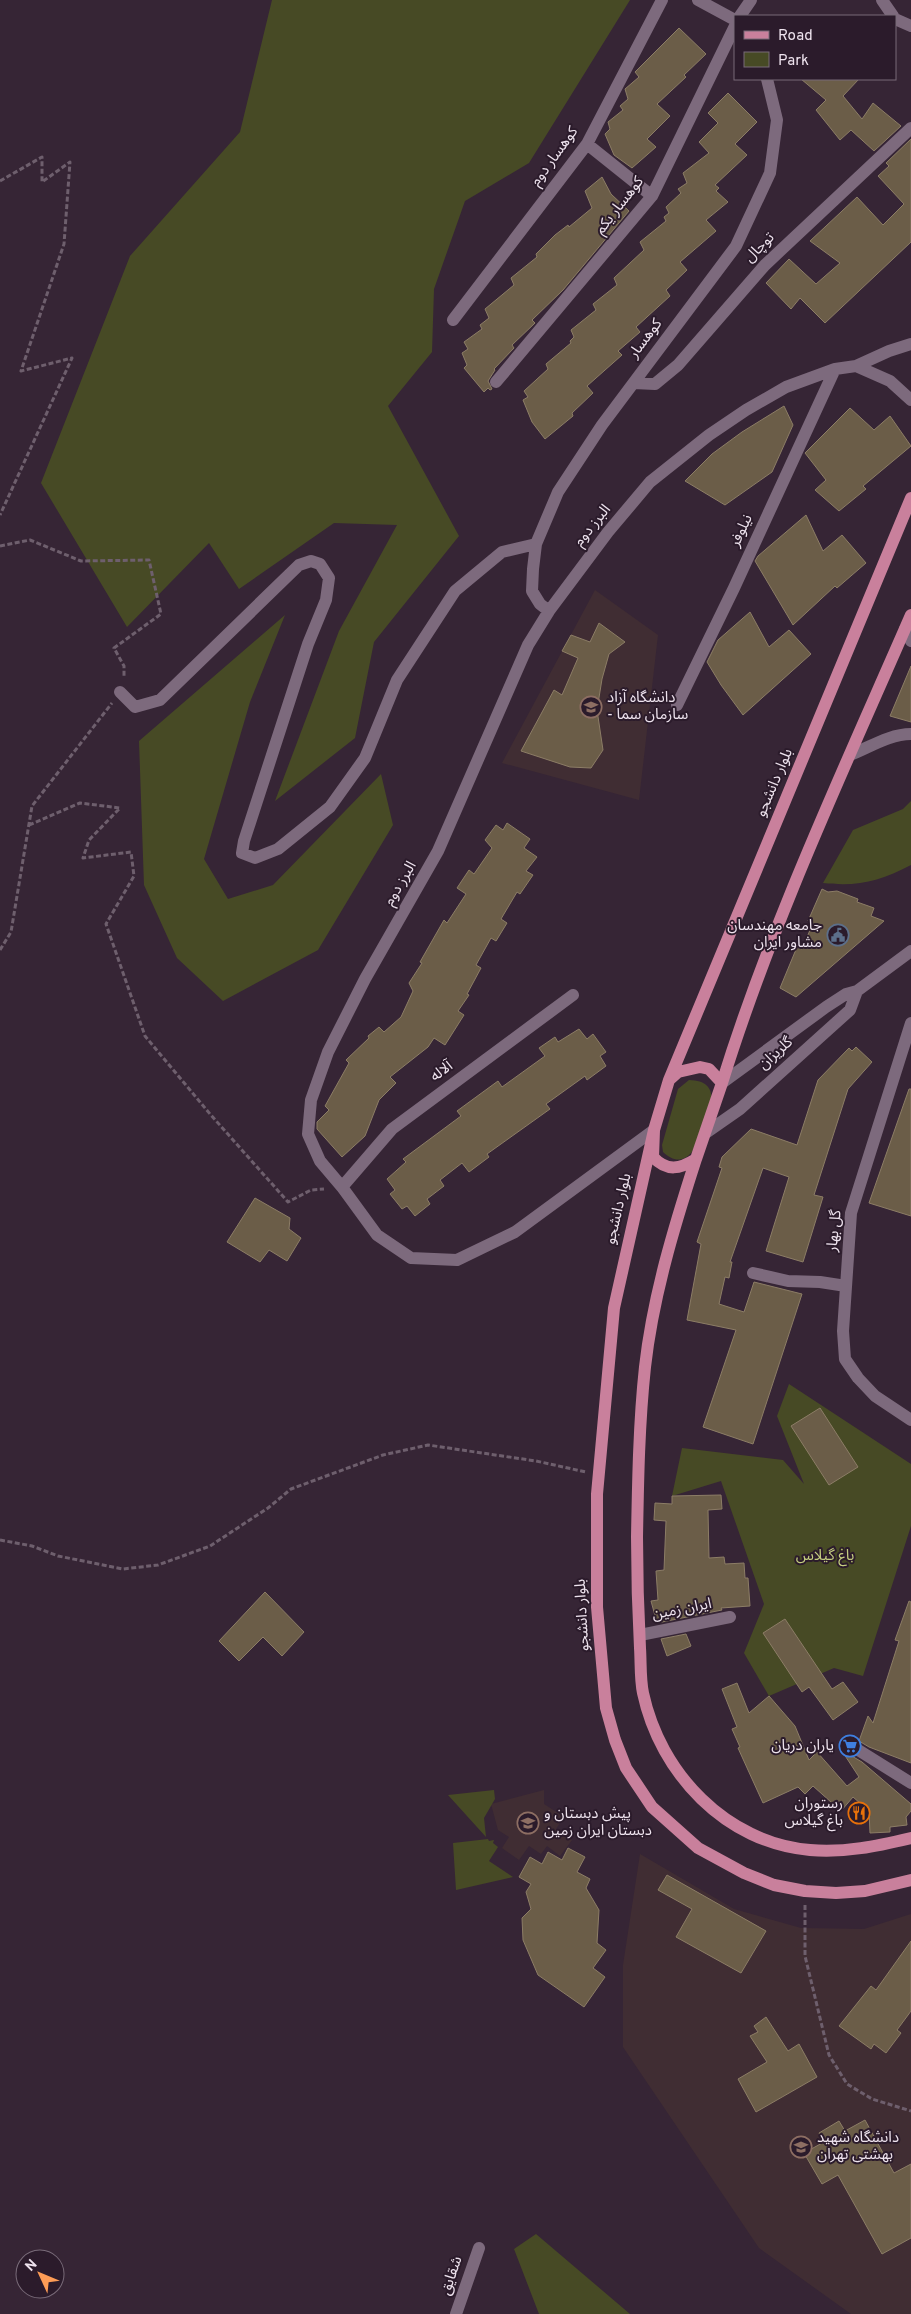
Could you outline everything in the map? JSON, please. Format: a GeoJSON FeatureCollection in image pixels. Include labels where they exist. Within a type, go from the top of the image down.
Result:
{"type":"FeatureCollection","features":[{"type":"Feature","properties":{"kind":"main road","name":"بلوار دانشجو"},"geometry":{"type":"LineString","coordinates":[[911,498],[669,1080],[654,1130],[614,1308],[599,1475],[597,1607],[606,1708],[626,1768],[652,1807],[698,1848],[744,1873],[774,1885],[806,1891],[836,1893],[865,1891],[911,1880]]}},
{"type":"Feature","properties":{"kind":"main road"},"geometry":{"type":"LineString","coordinates":[[911,615],[791,891],[739,1027],[707,1132],[696,1159],[668,1247],[645,1366],[638,1483],[637,1589],[643,1692],[656,1735],[678,1773],[703,1803],[732,1824],[762,1840],[787,1847],[810,1850],[869,1848],[911,1838]]}},
{"type":"Feature","properties":{"kind":"main road"},"geometry":{"type":"LineString","coordinates":[[669,1080],[678,1072],[700,1067],[709,1069],[716,1074],[722,1083]]}},
{"type":"Feature","properties":{"kind":"main road"},"geometry":{"type":"LineString","coordinates":[[654,1130],[653,1157],[660,1164],[673,1169],[686,1166],[696,1159]]}},
{"type":"Feature","properties":{"kind":"street","name":"کوهسار دوم"},"geometry":{"type":"LineString","coordinates":[[453,320],[587,144],[662,0]]}},
{"type":"Feature","properties":{"kind":"street"},"geometry":{"type":"LineString","coordinates":[[698,0],[734,19]]}},
{"type":"Feature","properties":{"kind":"street"},"geometry":{"type":"LineString","coordinates":[[741,15],[751,0]]}},
{"type":"Feature","properties":{"kind":"street"},"geometry":{"type":"LineString","coordinates":[[882,0],[893,15]]}},
{"type":"Feature","properties":{"kind":"street"},"geometry":{"type":"LineString","coordinates":[[896,18],[911,26]]}},
{"type":"Feature","properties":{"kind":"street","name":"کوهسار یکم"},"geometry":{"type":"LineString","coordinates":[[496,382],[652,196],[734,28]]}},
{"type":"Feature","properties":{"kind":"street","name":"کوهسار"},"geometry":{"type":"LineString","coordinates":[[549,611],[540,604],[532,591],[536,544],[558,492],[602,425],[736,246],[770,173],[777,120],[767,80]]}},
{"type":"Feature","properties":{"kind":"street","name":"توچال"},"geometry":{"type":"LineString","coordinates":[[634,383],[655,384],[678,365],[764,265],[911,128]]}},
{"type":"Feature","properties":{"kind":"street"},"geometry":{"type":"LineString","coordinates":[[587,144],[652,196]]}},
{"type":"Feature","properties":{"kind":"street","name":"البرز دوم"},"geometry":{"type":"LineString","coordinates":[[654,1130],[515,1232],[457,1260],[412,1258],[377,1235],[342,1187],[320,1161],[308,1134],[311,1100],[328,1052],[365,979],[438,851],[528,645],[549,611],[608,532],[650,482],[709,435],[746,410],[786,388],[835,369],[856,366],[888,350],[911,344]]}},
{"type":"Feature","properties":{"kind":"street","name":"البرز دوم"},"geometry":{"type":"LineString","coordinates":[[888,350],[911,348]]}},
{"type":"Feature","properties":{"kind":"street"},"geometry":{"type":"LineString","coordinates":[[856,366],[890,381],[911,400]]}},
{"type":"Feature","properties":{"kind":"street","name":"نیلوفر"},"geometry":{"type":"LineString","coordinates":[[677,705],[734,588],[835,369]]}},
{"type":"Feature","properties":{"kind":"street"},"geometry":{"type":"LineString","coordinates":[[120,692],[135,707],[160,700],[299,565],[311,561],[320,564],[329,578],[326,600],[308,644],[244,841],[242,853],[255,858],[278,848],[330,807],[365,758],[397,680],[455,591],[502,552],[536,544]]}},
{"type":"Feature","properties":{"kind":"street"},"geometry":{"type":"LineString","coordinates":[[905,629],[911,641]]}},
{"type":"Feature","properties":{"kind":"street"},"geometry":{"type":"LineString","coordinates":[[850,755],[876,746],[896,734],[911,734]]}},
{"type":"Feature","properties":{"kind":"street","name":"گلریزان"},"geometry":{"type":"LineString","coordinates":[[722,1083],[826,1007],[846,994],[857,991],[911,951]]}},
{"type":"Feature","properties":{"kind":"street","name":"گلریزان"},"geometry":{"type":"LineString","coordinates":[[707,1132],[740,1108],[850,1010],[857,991]]}},
{"type":"Feature","properties":{"kind":"street","name":"آلاله"},"geometry":{"type":"LineString","coordinates":[[342,1187],[392,1129],[574,995]]}},
{"type":"Feature","properties":{"kind":"street","name":"گل بهار"},"geometry":{"type":"LineString","coordinates":[[911,1023],[851,1213],[843,1331],[845,1359],[875,1396],[911,1420]]}},
{"type":"Feature","properties":{"kind":"street"},"geometry":{"type":"LineString","coordinates":[[753,1273],[788,1281],[820,1282],[846,1286]]}},
{"type":"Feature","properties":{"kind":"street","name":"ایران زمین"},"geometry":{"type":"LineString","coordinates":[[640,1635],[730,1617]]}},
{"type":"Feature","properties":{"kind":"street"},"geometry":{"type":"LineString","coordinates":[[854,1748],[911,1783]]}},
{"type":"Feature","properties":{"kind":"street","name":"شقایق"},"geometry":{"type":"LineString","coordinates":[[456,2314],[478,2248]]}},
{"type":"Feature","properties":{"kind":"path"},"geometry":{"type":"LineString","coordinates":[[0,181],[42,157],[42,182],[70,162],[64,244],[21,371],[72,358],[0,515]]}},
{"type":"Feature","properties":{"kind":"path"},"geometry":{"type":"LineString","coordinates":[[0,546],[30,540],[80,561],[149,560],[161,614],[114,648],[124,666],[124,680],[120,692],[32,806],[11,932],[0,950]]}},
{"type":"Feature","properties":{"kind":"path"},"geometry":{"type":"LineString","coordinates":[[29,825],[80,803],[120,808],[89,840],[83,858],[131,852],[134,876],[106,924],[145,1036],[210,1114],[288,1202],[311,1190],[342,1187]]}},
{"type":"Feature","properties":{"kind":"path"},"geometry":{"type":"LineString","coordinates":[[0,1540],[32,1546],[58,1556],[123,1569],[158,1565],[210,1546],[268,1508],[291,1489],[383,1455],[428,1445],[536,1460],[599,1475]]}},
{"type":"Feature","properties":{"kind":"path"},"geometry":{"type":"LineString","coordinates":[[806,1891],[805,1956],[829,2055],[847,2084],[872,2099],[911,2111]]}},
{"type":"Feature","properties":{"kind":"shaded area","name":"دانشگاه آزاد - سازمان سما"},"geometry":{"type":"Polygon","coordinates":[[[595,590],[658,635],[639,800],[502,763],[595,590]]]}},
{"type":"Feature","properties":{"kind":"shaded area","name":"پیش دبستان و دبستان ایران زمین"},"geometry":{"type":"Polygon","coordinates":[[[544,1790],[544,1804],[564,1817],[556,1829],[572,1840],[560,1856],[547,1846],[541,1854],[529,1846],[519,1860],[502,1848],[509,1837],[498,1830],[491,1804],[544,1790]]]}},
{"type":"Feature","properties":{"kind":"shaded area","name":"دانشگاه شهید بهشتی تهران"},"geometry":{"type":"Polygon","coordinates":[[[640,1854],[734,1909],[801,1928],[864,1929],[911,1914],[911,2314],[851,2314],[759,2248],[623,2047],[623,1965],[640,1854]]]}},
{"type":"Feature","properties":{"kind":"green space"},"geometry":{"type":"Polygon","coordinates":[[[272,0],[630,0],[529,163],[465,201],[434,289],[432,352],[388,406],[459,536],[374,642],[355,738],[275,801],[339,631],[397,525],[334,523],[239,589],[209,543],[127,627],[41,483],[130,256],[240,132],[272,0]]]}},
{"type":"Feature","properties":{"kind":"green space"},"geometry":{"type":"Polygon","coordinates":[[[285,615],[250,702],[204,859],[228,899],[273,885],[381,774],[393,825],[318,950],[223,1001],[177,958],[144,885],[139,741],[285,615]]]}},
{"type":"Feature","properties":{"kind":"green space"},"geometry":{"type":"Polygon","coordinates":[[[911,801],[911,865],[879,879],[847,884],[823,883],[853,830],[903,809],[911,801]]]}},
{"type":"Feature","properties":{"kind":"green space"},"geometry":{"type":"Polygon","coordinates":[[[689,1080],[702,1083],[709,1089],[712,1098],[707,1120],[692,1152],[685,1158],[678,1160],[663,1152],[662,1145],[678,1089],[689,1080]]]}},
{"type":"Feature","properties":{"kind":"green space","name":"باغ گیلاس"},"geometry":{"type":"Polygon","coordinates":[[[789,1384],[911,1464],[911,1526],[863,1676],[834,1668],[769,1696],[744,1653],[764,1604],[721,1481],[672,1496],[682,1448],[783,1460],[804,1484],[777,1416],[789,1384]]]}},
{"type":"Feature","properties":{"kind":"green space"},"geometry":{"type":"Polygon","coordinates":[[[494,1790],[495,1799],[484,1818],[486,1837],[448,1795],[494,1790]]]}},
{"type":"Feature","properties":{"kind":"green space"},"geometry":{"type":"Polygon","coordinates":[[[488,1839],[489,1841],[494,1840],[493,1843],[498,1847],[489,1861],[513,1877],[456,1890],[453,1843],[488,1839]]]}},
{"type":"Feature","properties":{"kind":"green space"},"geometry":{"type":"Polygon","coordinates":[[[536,2234],[630,2314],[539,2314],[514,2249],[536,2234]]]}},
{"type":"Feature","properties":{"kind":"building"},"geometry":{"type":"Polygon","coordinates":[[[679,28],[706,54],[684,75],[686,77],[657,104],[670,116],[647,139],[656,147],[632,168],[614,155],[605,134],[610,129],[608,122],[623,110],[620,106],[628,99],[625,89],[639,77],[635,72],[679,28]]]}},
{"type":"Feature","properties":{"kind":"building"},"geometry":{"type":"Polygon","coordinates":[[[802,80],[858,80],[843,96],[862,119],[873,103],[901,126],[874,151],[851,130],[840,140],[816,110],[826,100],[802,80]]]}},
{"type":"Feature","properties":{"kind":"building"},"geometry":{"type":"Polygon","coordinates":[[[728,93],[757,122],[735,144],[747,155],[715,185],[719,188],[716,191],[728,202],[706,220],[716,231],[680,262],[687,270],[666,290],[670,296],[636,327],[640,332],[618,351],[622,355],[587,386],[593,393],[572,413],[573,416],[545,439],[532,422],[523,400],[528,397],[524,391],[548,369],[546,364],[571,343],[570,341],[574,337],[571,330],[596,310],[593,304],[617,285],[614,278],[644,250],[640,242],[666,221],[664,217],[669,213],[666,207],[681,193],[678,189],[687,183],[683,173],[709,153],[699,142],[718,123],[708,113],[728,93]]]}},
{"type":"Feature","properties":{"kind":"building"},"geometry":{"type":"Polygon","coordinates":[[[911,139],[911,242],[825,323],[800,298],[791,309],[766,283],[789,259],[816,284],[840,263],[810,241],[857,197],[883,225],[904,204],[878,176],[889,166],[886,163],[911,139]]]}},
{"type":"Feature","properties":{"kind":"building"},"geometry":{"type":"Polygon","coordinates":[[[602,177],[611,194],[629,211],[563,290],[532,320],[535,323],[512,345],[514,348],[494,369],[488,381],[492,389],[488,388],[484,392],[464,368],[467,365],[462,353],[468,349],[464,342],[482,329],[480,325],[489,318],[485,309],[514,285],[511,278],[537,257],[536,254],[555,235],[568,225],[569,227],[592,208],[585,191],[602,177]]]}},
{"type":"Feature","properties":{"kind":"building"},"geometry":{"type":"Polygon","coordinates":[[[784,406],[793,425],[772,472],[725,505],[685,481],[712,454],[742,432],[784,406]]]}},
{"type":"Feature","properties":{"kind":"building"},"geometry":{"type":"Polygon","coordinates":[[[850,408],[874,430],[890,416],[911,446],[863,486],[866,489],[839,511],[815,490],[826,480],[805,453],[850,408]]]}},
{"type":"Feature","properties":{"kind":"building"},"geometry":{"type":"Polygon","coordinates":[[[806,515],[823,551],[842,535],[866,563],[837,588],[835,586],[793,625],[755,561],[758,556],[806,515]]]}},
{"type":"Feature","properties":{"kind":"building"},"geometry":{"type":"Polygon","coordinates":[[[750,612],[769,647],[789,630],[811,654],[743,715],[707,662],[718,640],[750,612]]]}},
{"type":"Feature","properties":{"kind":"building"},"geometry":{"type":"Polygon","coordinates":[[[599,623],[625,642],[609,654],[602,679],[597,710],[603,750],[591,768],[570,767],[521,751],[554,690],[562,695],[578,658],[562,651],[571,635],[590,642],[599,623]]]}},
{"type":"Feature","properties":{"kind":"building"},"geometry":{"type":"Polygon","coordinates":[[[911,666],[911,722],[890,716],[911,666]]]}},
{"type":"Feature","properties":{"kind":"building"},"geometry":{"type":"Polygon","coordinates":[[[507,823],[530,839],[524,848],[537,857],[526,871],[533,875],[520,894],[517,892],[501,919],[507,923],[496,941],[491,938],[476,965],[481,968],[467,994],[469,995],[458,1011],[464,1015],[445,1045],[434,1038],[428,1047],[390,1077],[396,1083],[379,1100],[365,1136],[342,1157],[317,1129],[317,1122],[329,1110],[325,1106],[349,1063],[346,1060],[379,1027],[384,1032],[401,1017],[413,991],[409,983],[422,963],[420,962],[444,920],[447,923],[466,894],[457,888],[469,870],[474,874],[492,848],[485,840],[496,825],[503,830],[507,823]]]}},
{"type":"Feature","properties":{"kind":"building","name":"جامعه مهندسان مشاور ایران"},"geometry":{"type":"Polygon","coordinates":[[[822,889],[828,892],[837,891],[858,899],[857,902],[874,908],[871,916],[884,921],[796,997],[780,988],[797,947],[802,949],[813,923],[808,921],[822,889]]]}},
{"type":"Feature","properties":{"kind":"building"},"geometry":{"type":"Polygon","coordinates":[[[579,1029],[587,1039],[593,1034],[606,1052],[600,1056],[606,1066],[587,1080],[585,1076],[546,1104],[550,1109],[487,1154],[489,1157],[469,1172],[462,1163],[440,1180],[444,1186],[427,1199],[430,1204],[415,1216],[407,1206],[402,1209],[390,1194],[395,1190],[387,1179],[406,1162],[403,1159],[461,1116],[457,1111],[498,1081],[502,1087],[545,1056],[539,1048],[555,1037],[558,1042],[579,1029]]]}},
{"type":"Feature","properties":{"kind":"building"},"geometry":{"type":"Polygon","coordinates":[[[856,1047],[872,1062],[848,1089],[814,1195],[823,1197],[803,1262],[766,1251],[789,1177],[763,1168],[730,1262],[732,1262],[729,1278],[725,1277],[719,1304],[744,1312],[754,1282],[802,1294],[753,1444],[703,1427],[736,1330],[687,1320],[701,1244],[697,1242],[722,1168],[719,1167],[722,1157],[751,1129],[797,1145],[818,1080],[849,1048],[852,1051],[856,1047]]]}},
{"type":"Feature","properties":{"kind":"building"},"geometry":{"type":"Polygon","coordinates":[[[909,1089],[911,1089],[911,1216],[869,1203],[909,1089]]]}},
{"type":"Feature","properties":{"kind":"building"},"geometry":{"type":"Polygon","coordinates":[[[255,1198],[290,1218],[289,1229],[301,1238],[287,1261],[269,1250],[260,1262],[227,1242],[255,1198]]]}},
{"type":"Feature","properties":{"kind":"building"},"geometry":{"type":"Polygon","coordinates":[[[820,1408],[858,1467],[829,1485],[791,1426],[820,1408]]]}},
{"type":"Feature","properties":{"kind":"building"},"geometry":{"type":"Polygon","coordinates":[[[721,1495],[722,1509],[708,1510],[709,1558],[724,1557],[725,1564],[744,1563],[745,1578],[748,1578],[750,1606],[721,1608],[722,1610],[657,1623],[651,1601],[658,1600],[656,1571],[664,1570],[666,1521],[654,1520],[655,1503],[672,1504],[672,1496],[721,1495]]]}},
{"type":"Feature","properties":{"kind":"building"},"geometry":{"type":"Polygon","coordinates":[[[265,1592],[304,1632],[282,1656],[263,1637],[239,1661],[219,1641],[265,1592]]]}},
{"type":"Feature","properties":{"kind":"building"},"geometry":{"type":"Polygon","coordinates":[[[909,1601],[911,1602],[911,1763],[869,1747],[859,1741],[868,1716],[873,1723],[899,1641],[895,1640],[909,1601]]]}},
{"type":"Feature","properties":{"kind":"building"},"geometry":{"type":"Polygon","coordinates":[[[785,1619],[832,1689],[843,1682],[858,1702],[833,1720],[809,1687],[802,1692],[763,1633],[785,1619]]]}},
{"type":"Feature","properties":{"kind":"building"},"geometry":{"type":"Polygon","coordinates":[[[686,1634],[691,1646],[667,1656],[661,1639],[686,1634]]]}},
{"type":"Feature","properties":{"kind":"building"},"geometry":{"type":"Polygon","coordinates":[[[737,1683],[749,1713],[769,1696],[795,1726],[809,1760],[817,1752],[847,1786],[859,1777],[842,1751],[845,1748],[850,1755],[862,1762],[911,1804],[911,1811],[906,1817],[907,1825],[890,1827],[890,1832],[870,1833],[869,1811],[853,1797],[841,1811],[813,1786],[805,1794],[798,1787],[763,1803],[738,1748],[740,1747],[732,1729],[737,1727],[722,1689],[737,1683]]]}},
{"type":"Feature","properties":{"kind":"building"},"geometry":{"type":"Polygon","coordinates":[[[568,1848],[585,1857],[577,1872],[590,1879],[586,1888],[599,1910],[597,1943],[606,1950],[593,1968],[605,1977],[584,2007],[538,1975],[523,1940],[522,1918],[531,1909],[526,1892],[531,1884],[519,1877],[530,1857],[542,1864],[548,1852],[562,1860],[568,1848]]]}},
{"type":"Feature","properties":{"kind":"building"},"geometry":{"type":"Polygon","coordinates":[[[667,1875],[766,1931],[741,1973],[676,1937],[692,1909],[658,1890],[667,1875]]]}},
{"type":"Feature","properties":{"kind":"building"},"geometry":{"type":"Polygon","coordinates":[[[911,1941],[911,2011],[897,2030],[901,2033],[886,2053],[874,2044],[871,2049],[839,2026],[871,1986],[876,1990],[911,1941]]]}},
{"type":"Feature","properties":{"kind":"building"},"geometry":{"type":"Polygon","coordinates":[[[766,2017],[788,2051],[799,2044],[817,2077],[756,2112],[738,2079],[767,2062],[750,2036],[758,2032],[754,2026],[766,2017]]]}},
{"type":"Feature","properties":{"kind":"building"},"geometry":{"type":"Polygon","coordinates":[[[865,2120],[894,2173],[911,2164],[911,2238],[882,2254],[838,2175],[822,2184],[804,2153],[824,2142],[819,2133],[839,2121],[845,2131],[865,2120]]]}},
{"type":"Feature","properties":{"kind":"place","name":"دانشگاه آزاد - سازمان سما"},"geometry":{"type":"Point","coordinates":[591,707]}},
{"type":"Feature","properties":{"kind":"place","name":"جامعه مهندسان مشاور ایران"},"geometry":{"type":"Point","coordinates":[838,935]}},
{"type":"Feature","properties":{"kind":"place","name":"یاران دریان"},"geometry":{"type":"Point","coordinates":[850,1746]}},
{"type":"Feature","properties":{"kind":"place","name":"رستوران باغ گیلاس"},"geometry":{"type":"Point","coordinates":[859,1813]}},
{"type":"Feature","properties":{"kind":"place","name":"پیش دبستان و دبستان ایران زمین"},"geometry":{"type":"Point","coordinates":[528,1823]}},
{"type":"Feature","properties":{"kind":"place","name":"دانشگاه شهید بهشتی تهران"},"geometry":{"type":"Point","coordinates":[801,2147]}}]}
